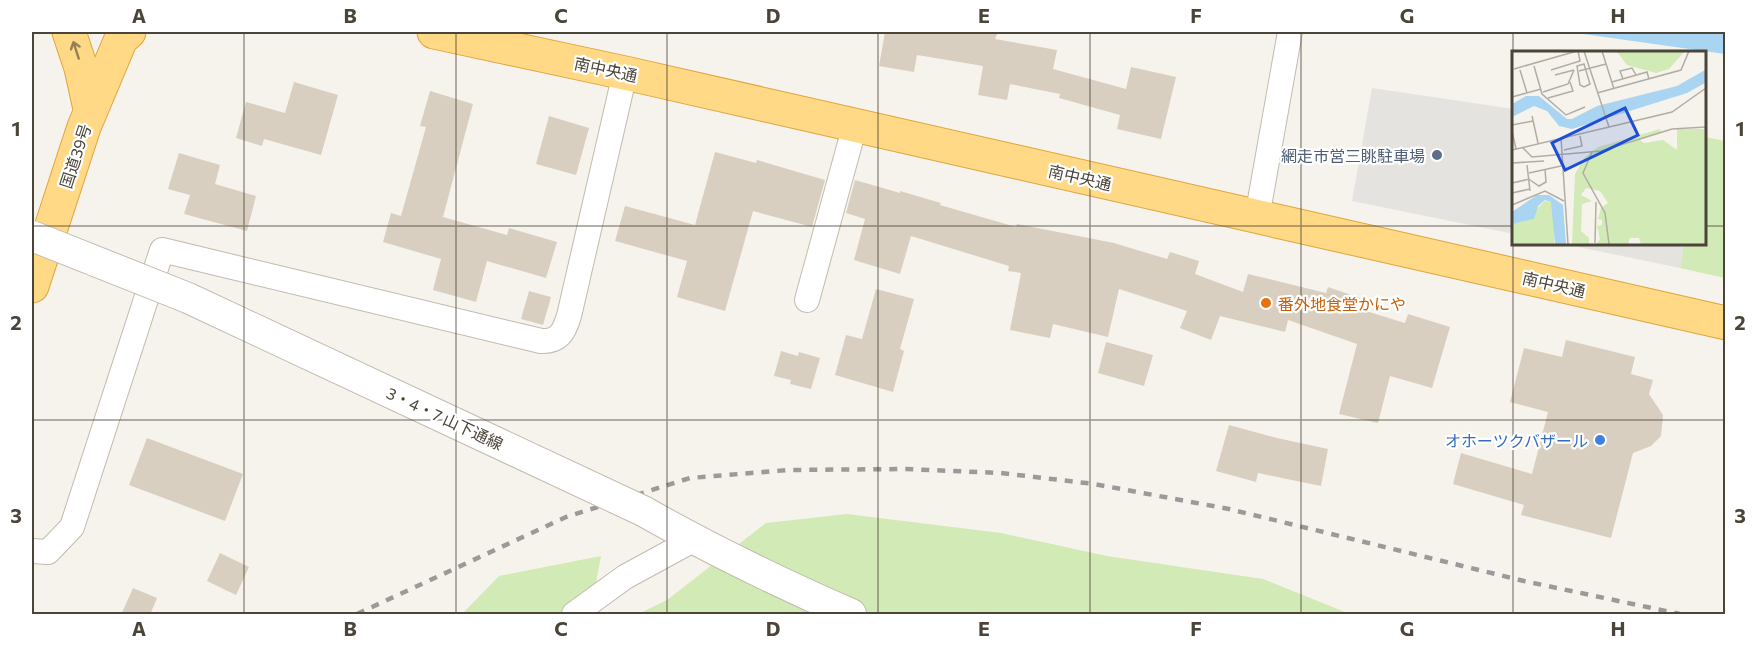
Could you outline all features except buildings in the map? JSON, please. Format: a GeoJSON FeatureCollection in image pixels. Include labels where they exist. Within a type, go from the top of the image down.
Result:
{"type":"FeatureCollection","features":[{"type":"Feature","properties":{"kind":"highway"},"geometry":{"type":"LineString","coordinates":[[69,32],[81,68],[90,109]]}},
{"type":"Feature","properties":{"kind":"highway","name":"国道39号"},"geometry":{"type":"LineString","coordinates":[[32,286],[90,109],[121,39],[129,32]]}},
{"type":"Feature","properties":{"kind":"highway","name":"南中央通"},"geometry":{"type":"LineString","coordinates":[[434,32],[625,73],[1725,323]]}},
{"type":"Feature","properties":{"kind":"street"},"geometry":{"type":"LineString","coordinates":[[1257,217],[1290,32]]}},
{"type":"Feature","properties":{"kind":"street"},"geometry":{"type":"LineString","coordinates":[[32,551],[48,552],[72,527],[162,250],[541,341],[551,342],[559,337],[569,316],[625,73]]}},
{"type":"Feature","properties":{"kind":"street"},"geometry":{"type":"LineString","coordinates":[[807,300],[855,125]]}},
{"type":"Feature","properties":{"kind":"street","name":"3・4・7 山下通線"},"geometry":{"type":"LineString","coordinates":[[32,237],[188,298],[643,511],[693,540],[777,582],[851,615]]}},
{"type":"Feature","properties":{"kind":"street"},"geometry":{"type":"LineString","coordinates":[[573,615],[625,577],[693,540]]}},
{"type":"Feature","properties":{"kind":"green space"},"geometry":{"type":"Polygon","coordinates":[[[1706,137],[1725,141],[1725,278],[1680,268],[1684,244],[1706,244],[1706,137]]]}},
{"type":"Feature","properties":{"kind":"green space"},"geometry":{"type":"Polygon","coordinates":[[[847,514],[1001,533],[1107,556],[1263,579],[1350,614],[638,614],[667,600],[766,523],[847,514]]]}},
{"type":"Feature","properties":{"kind":"green space"},"geometry":{"type":"Polygon","coordinates":[[[601,556],[590,614],[462,614],[499,576],[601,556]]]}},
{"type":"Feature","properties":{"kind":"shaded area","name":"網走市営三眺駐車場"},"geometry":{"type":"Polygon","coordinates":[[[1372,88],[1512,109],[1512,234],[1352,201],[1372,88]]]}},
{"type":"Feature","properties":{"kind":"shaded area"},"geometry":{"type":"Polygon","coordinates":[[[1564,244],[1684,244],[1680,268],[1564,244]]]}},
{"type":"Feature","properties":{"kind":"water"},"geometry":{"type":"Polygon","coordinates":[[[1569,32],[1725,32],[1725,54],[1569,32]]]}},
{"type":"Feature","properties":{"kind":"railway"},"geometry":{"type":"LineString","coordinates":[[357,614],[566,517],[690,478],[788,470],[906,469],[1001,473],[1094,484],[1229,509],[1524,581],[1680,614]]}},
{"type":"Feature","properties":{"kind":"place","name":"網走市営三眺駐車場"},"geometry":{"type":"Point","coordinates":[1437,155]}},
{"type":"Feature","properties":{"kind":"place","name":"番外地食堂かにや"},"geometry":{"type":"Point","coordinates":[1266,303]}},
{"type":"Feature","properties":{"kind":"place","name":"オホーツクバザール"},"geometry":{"type":"Point","coordinates":[1600,440]}}]}
